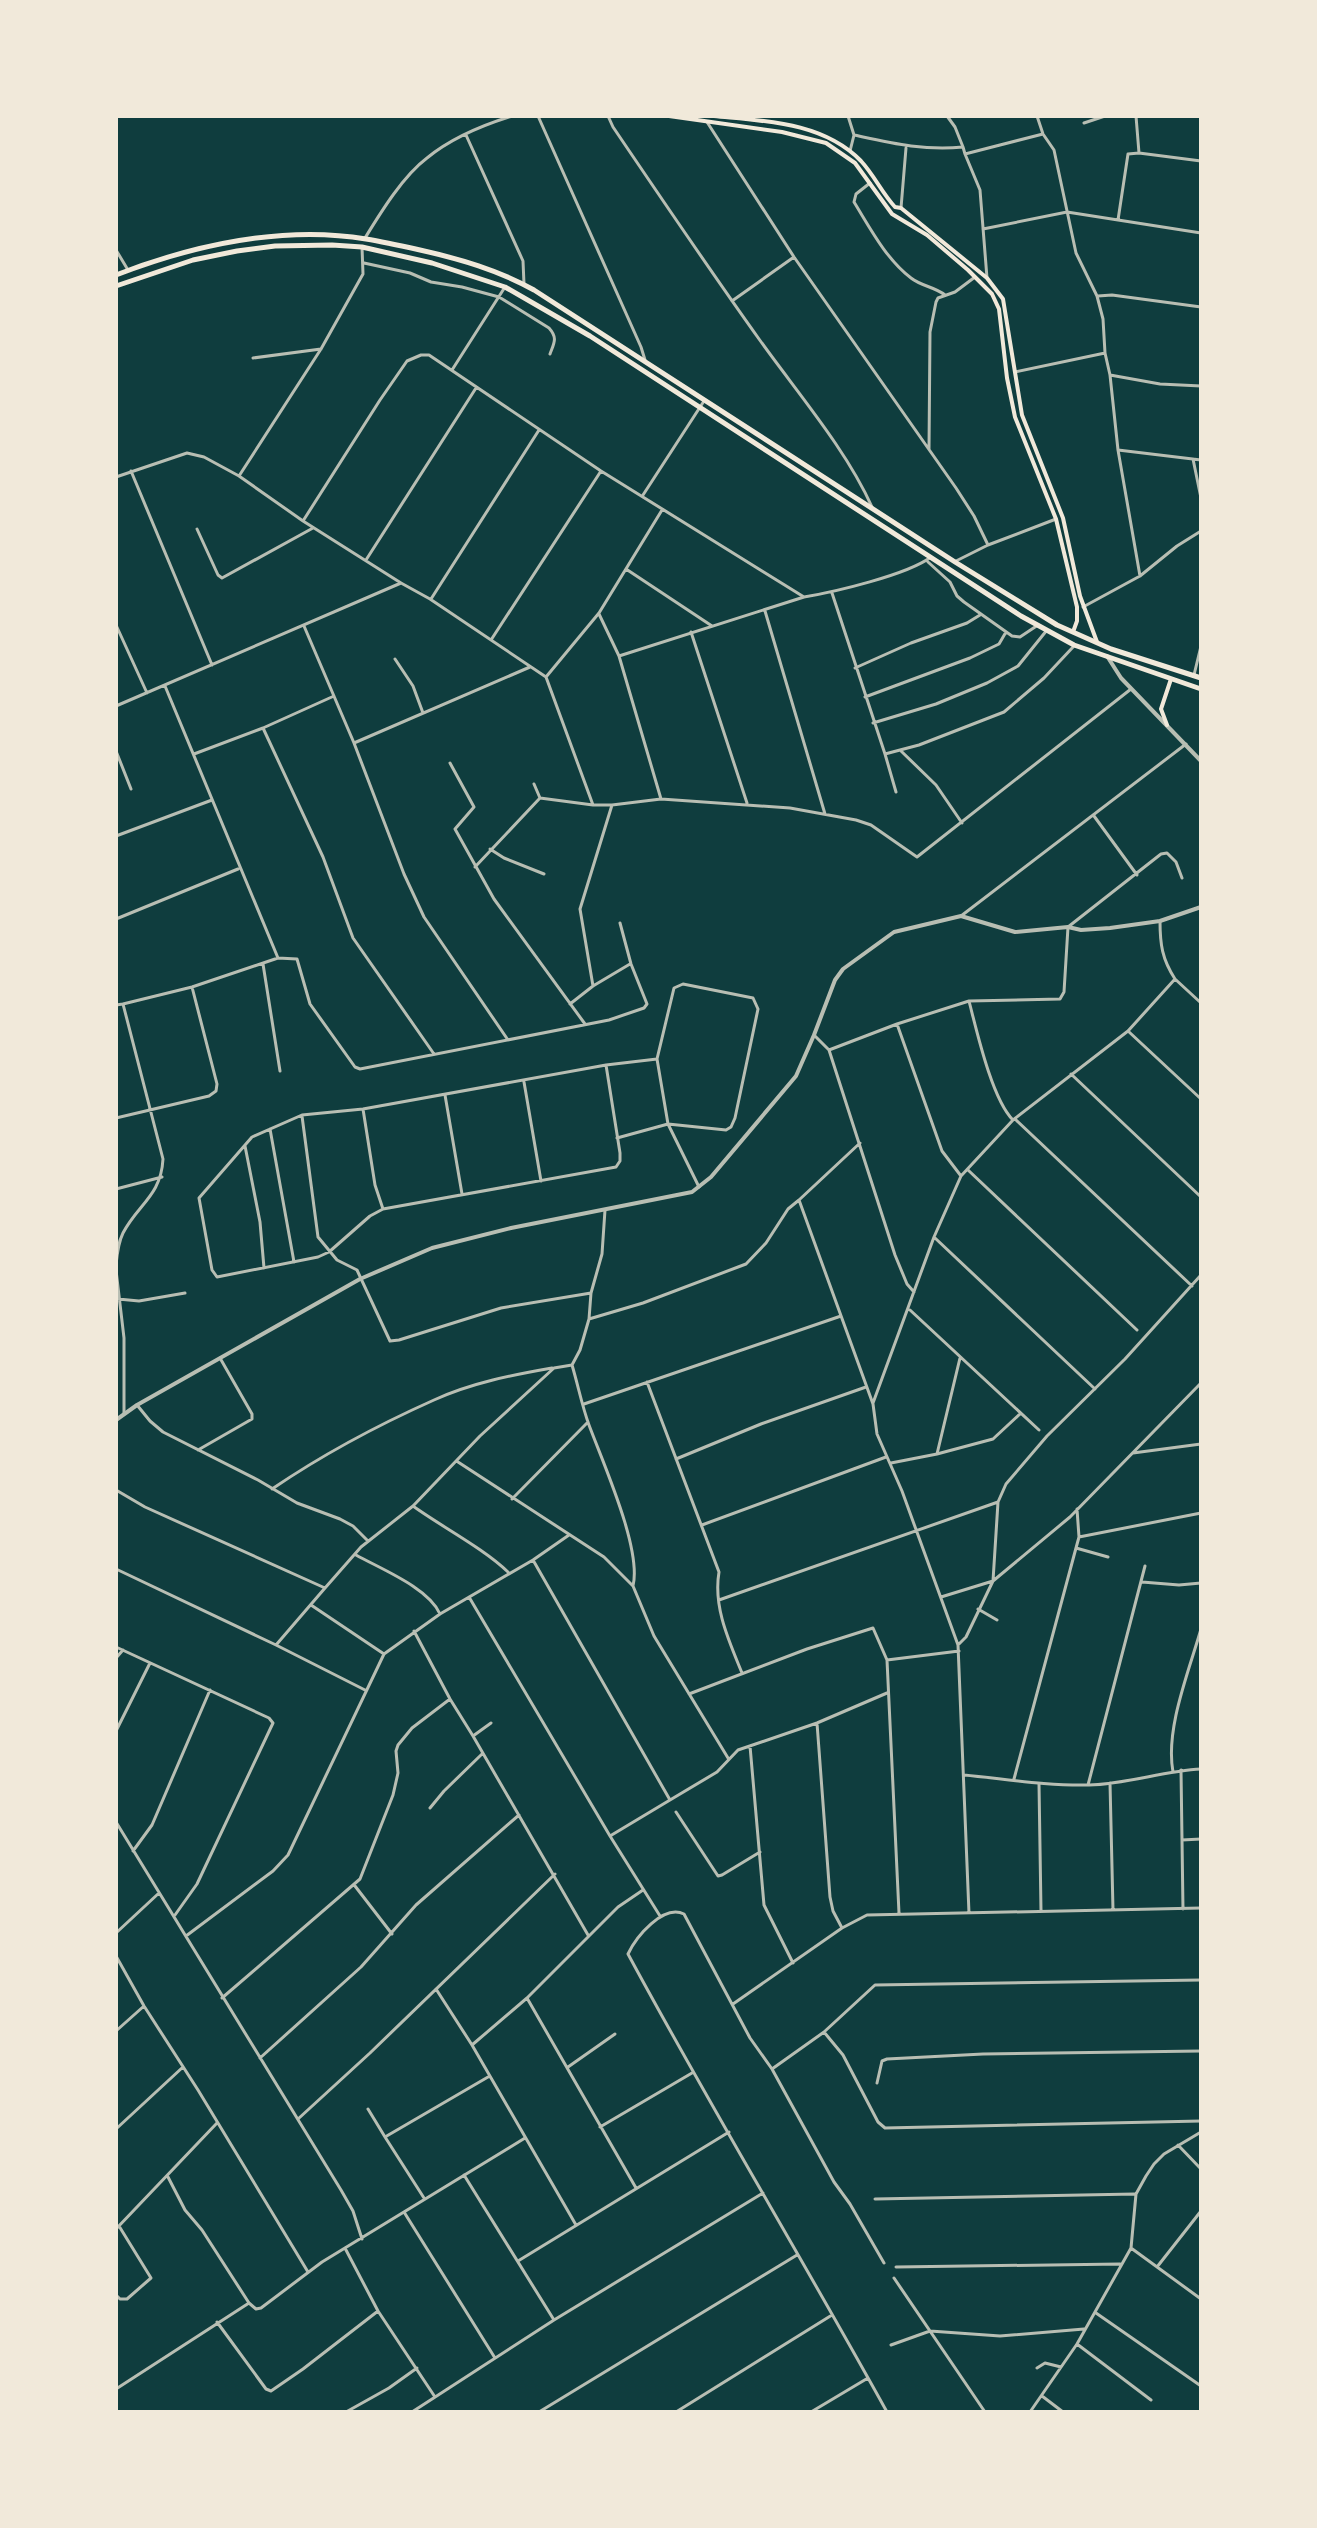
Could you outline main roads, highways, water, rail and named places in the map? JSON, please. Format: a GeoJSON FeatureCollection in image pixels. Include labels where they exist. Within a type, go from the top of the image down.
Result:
{"type":"FeatureCollection","features":[{"type":"Feature","properties":{"kind":"main road"},"geometry":{"type":"LineString","coordinates":[[669,116],[782,132],[826,143],[849,158],[892,214],[927,235],[975,277],[996,302],[1015,417],[1056,519],[1077,607],[1073,632]]}},
{"type":"Feature","properties":{"kind":"main road"},"geometry":{"type":"LineString","coordinates":[[714,116],[739,117],[830,137],[865,165],[895,207],[901,208],[987,278],[998,291],[1006,308],[1022,415],[1063,518],[1083,607],[1097,642]]}},
{"type":"Feature","properties":{"kind":"main road"},"geometry":{"type":"LineString","coordinates":[[116,275],[190,251],[274,237],[365,238],[466,261],[524,284],[1026,607],[1111,649],[1198,676]]}},
{"type":"Feature","properties":{"kind":"main road"},"geometry":{"type":"LineString","coordinates":[[116,286],[193,260],[237,251],[275,246],[332,245],[362,247],[467,273],[505,287],[542,306],[929,559],[1038,625],[1074,645],[1201,689]]}},
{"type":"Feature","properties":{"kind":"main road"},"geometry":{"type":"LineString","coordinates":[[1167,725],[1161,709],[1171,679]]}}]}
